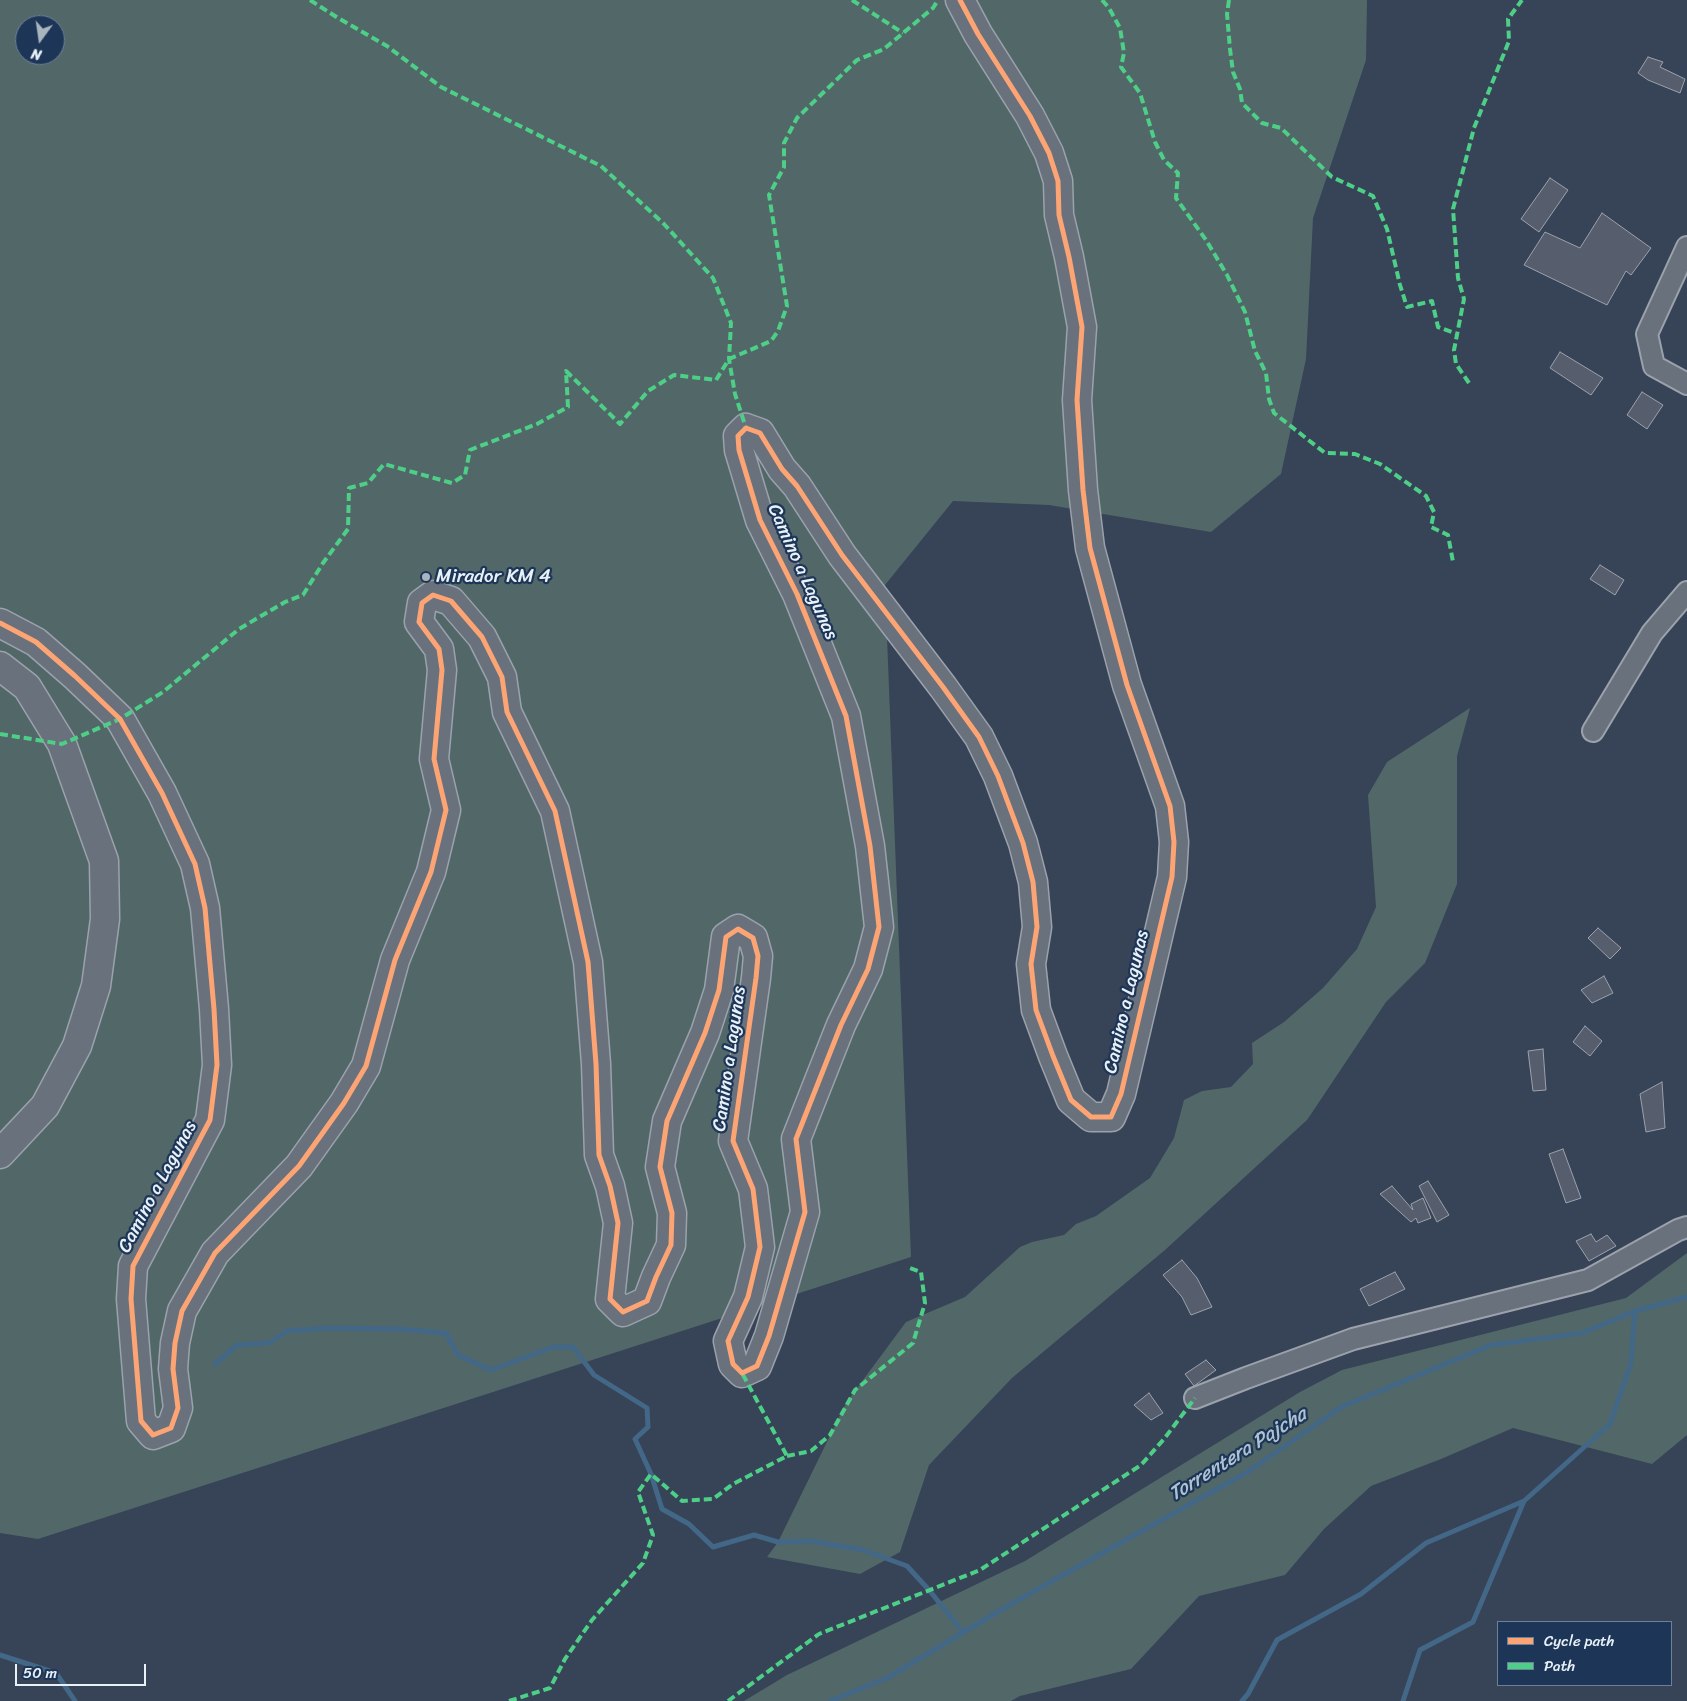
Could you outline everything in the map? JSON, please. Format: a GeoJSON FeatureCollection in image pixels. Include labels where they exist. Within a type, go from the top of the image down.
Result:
{"type":"FeatureCollection","features":[{"type":"Feature","properties":{"kind":"street","name":"Camino a Lagunas"},"geometry":{"type":"LineString","coordinates":[[0,623],[36,642],[120,719],[162,794],[195,864],[205,908],[217,1065],[210,1120],[133,1266],[131,1299],[142,1421],[153,1435],[171,1428],[178,1408],[173,1369],[175,1342],[182,1311],[215,1253],[299,1166],[344,1103],[366,1066],[395,960],[431,872],[446,810],[434,759],[442,670],[439,648],[419,622],[422,604],[433,595],[451,601],[482,637],[502,677],[507,712],[555,811],[588,962],[596,1064],[599,1156],[610,1186],[618,1223],[610,1299],[624,1312],[647,1301],[656,1277],[672,1245],[672,1213],[660,1167],[667,1120],[705,1034],[719,990],[726,937],[738,929],[753,938],[758,956],[757,971],[733,1140],[753,1189],[760,1247],[748,1297],[728,1341],[733,1364],[742,1373],[757,1366],[769,1336],[804,1212],[796,1139],[841,1025],[868,969],[879,927],[870,846],[846,716],[797,594],[760,520],[739,450],[738,436],[746,428],[760,433],[782,469],[797,486],[842,555],[978,737],[998,776],[1023,843],[1033,882],[1037,927],[1031,964],[1036,1010],[1052,1056],[1071,1100],[1091,1118],[1110,1117],[1121,1094],[1172,877],[1174,842],[1170,806],[1127,685],[1090,548],[1083,490],[1077,400],[1082,327],[1059,215],[1058,182],[1049,153],[1030,116],[978,34],[960,0]]}},
{"type":"Feature","properties":{"kind":"street"},"geometry":{"type":"LineString","coordinates":[[1687,247],[1647,334],[1654,366],[1687,384]]}},
{"type":"Feature","properties":{"kind":"street"},"geometry":{"type":"LineString","coordinates":[[1593,731],[1652,633],[1687,592]]}},
{"type":"Feature","properties":{"kind":"street"},"geometry":{"type":"LineString","coordinates":[[0,666],[27,687],[62,744],[104,861],[106,919],[96,986],[78,1046],[45,1106],[0,1154]]}},
{"type":"Feature","properties":{"kind":"street"},"geometry":{"type":"LineString","coordinates":[[1195,1398],[1353,1339],[1588,1280],[1678,1230],[1687,1227]]}},
{"type":"Feature","properties":{"kind":"green space"},"geometry":{"type":"Polygon","coordinates":[[[0,0],[1367,0],[1366,60],[1313,218],[1306,359],[1281,474],[1211,532],[1049,505],[953,501],[885,585],[911,1257],[38,1539],[0,1533],[0,0]]]}},
{"type":"Feature","properties":{"kind":"green space"},"geometry":{"type":"Polygon","coordinates":[[[1470,708],[1457,756],[1457,884],[1425,963],[1386,1002],[1307,1120],[1165,1250],[1012,1378],[929,1465],[900,1552],[860,1574],[767,1557],[778,1542],[846,1403],[906,1322],[965,1297],[1020,1247],[1032,1242],[1064,1235],[1076,1224],[1096,1216],[1150,1178],[1174,1138],[1184,1100],[1202,1091],[1231,1087],[1253,1064],[1252,1043],[1284,1022],[1323,988],[1357,949],[1376,907],[1368,795],[1387,762],[1470,708]]]}},
{"type":"Feature","properties":{"kind":"green space"},"geometry":{"type":"Polygon","coordinates":[[[1687,1253],[1687,1435],[1652,1464],[1513,1428],[1371,1486],[1324,1529],[1285,1575],[1199,1596],[1131,1669],[1020,1696],[1011,1701],[744,1701],[787,1675],[1025,1561],[1300,1392],[1342,1370],[1626,1298],[1687,1253]]]}},
{"type":"Feature","properties":{"kind":"building"},"geometry":{"type":"Polygon","coordinates":[[[1648,57],[1663,62],[1660,67],[1685,79],[1680,93],[1648,80],[1638,73],[1648,57]]]}},
{"type":"Feature","properties":{"kind":"building"},"geometry":{"type":"Polygon","coordinates":[[[1550,178],[1568,190],[1539,232],[1521,219],[1550,178]]]}},
{"type":"Feature","properties":{"kind":"building"},"geometry":{"type":"Polygon","coordinates":[[[1602,213],[1651,248],[1631,275],[1626,271],[1607,305],[1524,265],[1545,232],[1580,248],[1602,213]]]}},
{"type":"Feature","properties":{"kind":"building"},"geometry":{"type":"Polygon","coordinates":[[[1560,352],[1603,378],[1591,395],[1550,368],[1560,352]]]}},
{"type":"Feature","properties":{"kind":"building"},"geometry":{"type":"Polygon","coordinates":[[[1642,392],[1663,405],[1647,429],[1627,415],[1642,392]]]}},
{"type":"Feature","properties":{"kind":"building"},"geometry":{"type":"Polygon","coordinates":[[[1600,565],[1624,580],[1615,595],[1590,579],[1600,565]]]}},
{"type":"Feature","properties":{"kind":"building"},"geometry":{"type":"Polygon","coordinates":[[[1598,928],[1621,948],[1610,959],[1588,938],[1598,928]]]}},
{"type":"Feature","properties":{"kind":"building"},"geometry":{"type":"Polygon","coordinates":[[[1604,976],[1613,993],[1592,1003],[1581,990],[1604,976]]]}},
{"type":"Feature","properties":{"kind":"building"},"geometry":{"type":"Polygon","coordinates":[[[1585,1026],[1602,1041],[1590,1056],[1573,1042],[1585,1026]]]}},
{"type":"Feature","properties":{"kind":"building"},"geometry":{"type":"Polygon","coordinates":[[[1543,1049],[1546,1090],[1533,1091],[1528,1051],[1543,1049]]]}},
{"type":"Feature","properties":{"kind":"building"},"geometry":{"type":"Polygon","coordinates":[[[1662,1082],[1665,1128],[1646,1132],[1640,1094],[1662,1082]]]}},
{"type":"Feature","properties":{"kind":"building"},"geometry":{"type":"Polygon","coordinates":[[[1563,1149],[1581,1198],[1566,1203],[1549,1154],[1563,1149]]]}},
{"type":"Feature","properties":{"kind":"building"},"geometry":{"type":"Polygon","coordinates":[[[1428,1181],[1449,1215],[1437,1222],[1419,1186],[1428,1181]]]}},
{"type":"Feature","properties":{"kind":"building"},"geometry":{"type":"Polygon","coordinates":[[[1392,1186],[1413,1210],[1411,1204],[1423,1198],[1431,1218],[1418,1223],[1416,1218],[1411,1222],[1380,1194],[1392,1186]]]}},
{"type":"Feature","properties":{"kind":"building"},"geometry":{"type":"Polygon","coordinates":[[[1591,1234],[1596,1242],[1607,1235],[1616,1246],[1589,1261],[1576,1241],[1591,1234]]]}},
{"type":"Feature","properties":{"kind":"building"},"geometry":{"type":"Polygon","coordinates":[[[1182,1260],[1197,1278],[1212,1307],[1191,1315],[1182,1297],[1163,1275],[1182,1260]]]}},
{"type":"Feature","properties":{"kind":"building"},"geometry":{"type":"Polygon","coordinates":[[[1395,1272],[1405,1289],[1369,1306],[1360,1289],[1395,1272]]]}},
{"type":"Feature","properties":{"kind":"building"},"geometry":{"type":"Polygon","coordinates":[[[1206,1360],[1216,1370],[1194,1386],[1185,1374],[1206,1360]]]}},
{"type":"Feature","properties":{"kind":"building"},"geometry":{"type":"Polygon","coordinates":[[[1149,1393],[1163,1413],[1151,1420],[1134,1405],[1149,1393]]]}},
{"type":"Feature","properties":{"kind":"waterway","name":"Torrentera Pajcha"},"geometry":{"type":"LineString","coordinates":[[830,1701],[887,1678],[1004,1608],[1249,1471],[1341,1407],[1491,1345],[1582,1333],[1635,1311],[1687,1297]]}},
{"type":"Feature","properties":{"kind":"waterway"},"geometry":{"type":"LineString","coordinates":[[1242,1701],[1248,1694],[1277,1640],[1361,1594],[1426,1543],[1524,1501],[1610,1424],[1631,1363],[1635,1311]]}},
{"type":"Feature","properties":{"kind":"waterway"},"geometry":{"type":"LineString","coordinates":[[215,1364],[237,1345],[269,1343],[287,1331],[327,1328],[399,1329],[446,1333],[458,1355],[491,1370],[553,1347],[573,1347],[594,1375],[647,1408],[648,1427],[635,1439],[651,1474],[662,1509],[689,1524],[713,1547],[754,1535],[778,1542],[812,1541],[863,1550],[907,1566],[963,1632]]}},
{"type":"Feature","properties":{"kind":"waterway"},"geometry":{"type":"LineString","coordinates":[[1403,1701],[1420,1650],[1473,1622],[1524,1501]]}},
{"type":"Feature","properties":{"kind":"waterway"},"geometry":{"type":"LineString","coordinates":[[0,1655],[56,1673],[75,1701]]}},
{"type":"Feature","properties":{"kind":"marked path"},"geometry":{"type":"LineString","coordinates":[[310,0],[387,46],[441,87],[601,166],[664,224],[713,278],[731,323],[729,359],[735,394],[746,428]]}},
{"type":"Feature","properties":{"kind":"marked path"},"geometry":{"type":"LineString","coordinates":[[852,0],[903,33]]}},
{"type":"Feature","properties":{"kind":"marked path"},"geometry":{"type":"LineString","coordinates":[[0,734],[62,744],[120,719],[163,692],[239,629],[285,602],[303,595],[323,563],[348,529],[349,488],[368,483],[384,464],[452,483],[465,475],[470,450],[537,424],[568,407],[566,371],[620,424],[648,391],[674,375],[716,380],[729,359],[771,341],[778,331],[787,306],[769,195],[784,167],[784,143],[797,118],[857,60],[884,49],[933,8],[938,0]]}},
{"type":"Feature","properties":{"kind":"marked path"},"geometry":{"type":"LineString","coordinates":[[1102,0],[1109,8],[1120,28],[1124,53],[1121,67],[1140,93],[1155,142],[1164,160],[1178,173],[1176,198],[1206,240],[1227,275],[1245,312],[1255,351],[1266,373],[1269,399],[1274,413],[1325,453],[1355,454],[1380,464],[1426,496],[1434,512],[1431,527],[1448,535],[1453,562]]}},
{"type":"Feature","properties":{"kind":"marked path"},"geometry":{"type":"LineString","coordinates":[[1229,0],[1227,14],[1230,49],[1233,72],[1240,89],[1242,103],[1262,123],[1281,128],[1332,177],[1373,196],[1387,229],[1407,307],[1432,301],[1438,327],[1457,334]]}},
{"type":"Feature","properties":{"kind":"marked path"},"geometry":{"type":"LineString","coordinates":[[1469,383],[1456,364],[1454,350],[1464,299],[1458,278],[1453,209],[1474,128],[1509,41],[1508,19],[1522,0]]}},
{"type":"Feature","properties":{"kind":"marked path"},"geometry":{"type":"LineString","coordinates":[[787,1456],[811,1451],[830,1435],[855,1390],[913,1343],[925,1303],[921,1272],[907,1267]]}},
{"type":"Feature","properties":{"kind":"marked path"},"geometry":{"type":"LineString","coordinates":[[509,1701],[550,1688],[565,1659],[592,1620],[643,1563],[653,1535],[638,1492],[651,1474],[682,1501],[713,1499],[733,1484],[787,1456],[742,1373]]}},
{"type":"Feature","properties":{"kind":"marked path"},"geometry":{"type":"LineString","coordinates":[[728,1701],[819,1634],[980,1570],[1141,1465],[1164,1439],[1195,1398]]}},
{"type":"Feature","properties":{"kind":"cycle path"},"geometry":{"type":"LineString","coordinates":[[0,623],[36,642],[120,719],[162,793],[195,864],[205,908],[217,1065],[210,1120],[133,1266],[131,1299],[141,1421],[153,1435],[171,1428],[178,1408],[173,1369],[175,1343],[182,1311],[215,1253],[299,1166],[344,1103],[366,1066],[395,960],[431,872],[446,810],[434,759],[442,670],[439,649],[419,622],[422,603],[433,595],[451,601],[482,637],[502,677],[507,712],[555,811],[588,962],[596,1064],[599,1155],[610,1186],[618,1223],[610,1299],[623,1312],[647,1301],[671,1245],[672,1213],[660,1167],[667,1121],[705,1033],[719,990],[726,937],[738,929],[753,938],[758,956],[756,978],[733,1141],[753,1189],[760,1247],[748,1297],[728,1341],[733,1364],[742,1373],[757,1366],[769,1336],[805,1212],[796,1139],[841,1025],[868,969],[879,927],[870,846],[846,716],[797,594],[760,520],[739,450],[738,436],[746,428],[760,433],[782,469],[797,486],[842,555],[979,737],[998,776],[1023,843],[1033,882],[1037,927],[1031,964],[1036,1010],[1071,1100],[1091,1117],[1111,1117],[1121,1094],[1172,877],[1174,842],[1170,806],[1127,685],[1090,548],[1083,490],[1077,400],[1082,327],[1059,215],[1058,181],[1049,153],[1030,116],[978,34],[960,0]]}},
{"type":"Feature","properties":{"kind":"place","name":"Mirador KM 4"},"geometry":{"type":"Point","coordinates":[426,577]}}]}
